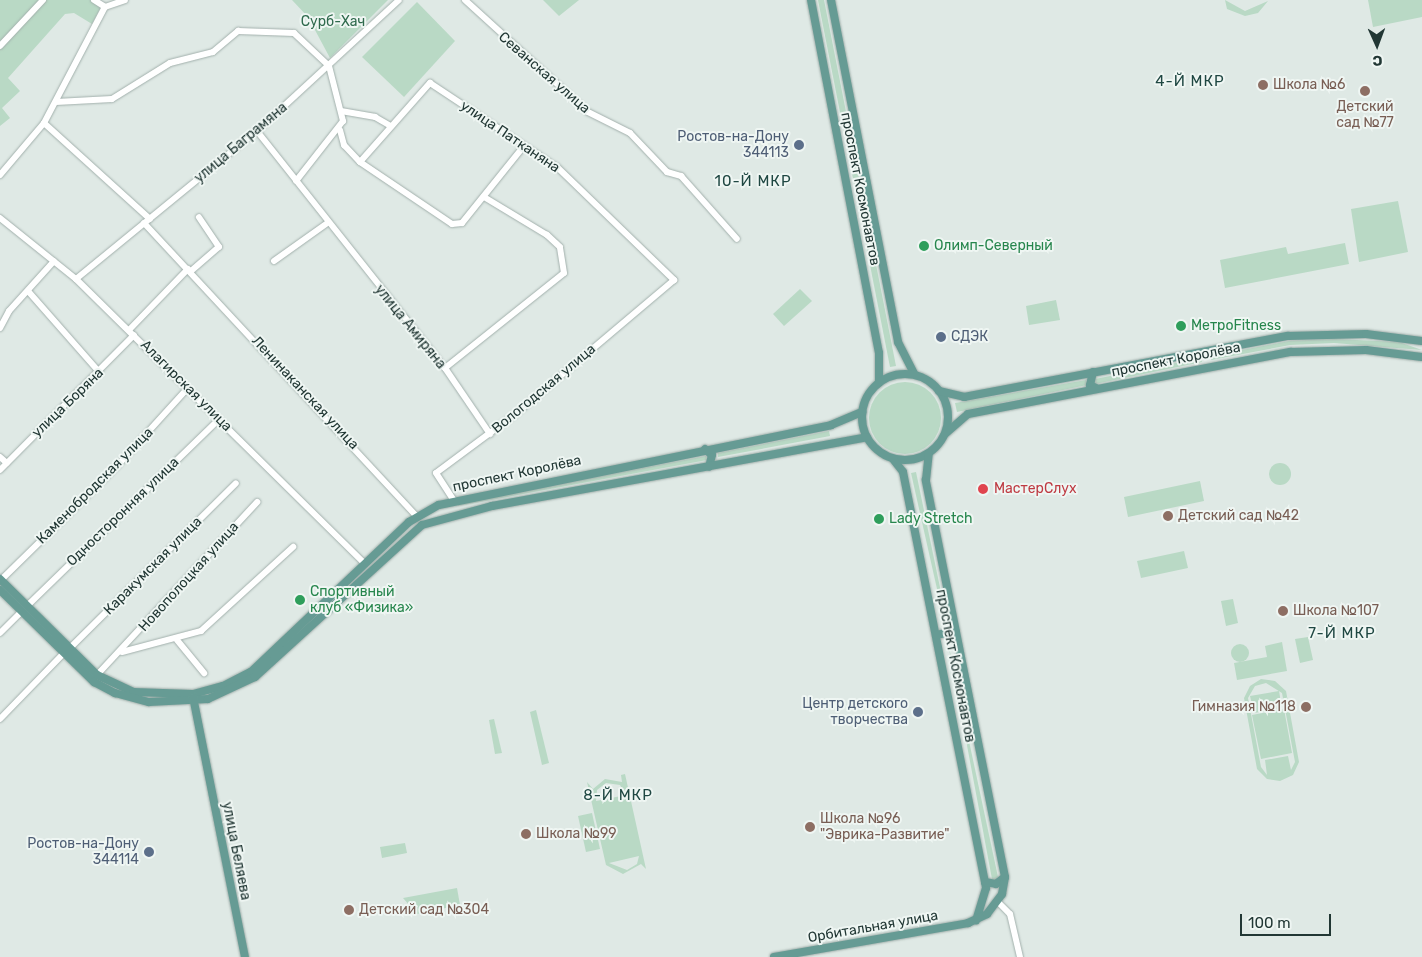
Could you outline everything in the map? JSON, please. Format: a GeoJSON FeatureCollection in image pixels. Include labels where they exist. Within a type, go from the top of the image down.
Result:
{"type":"FeatureCollection","features":[{"type":"Feature","properties":{"kind":"main road","name":"проспект Космонавтов"},"geometry":{"type":"LineString","coordinates":[[811,0],[879,353],[879,382]]}},
{"type":"Feature","properties":{"kind":"main road","name":"проспект Космонавтов"},"geometry":{"type":"LineString","coordinates":[[831,0],[898,342],[914,374]]}},
{"type":"Feature","properties":{"kind":"main road","name":"проспект Королёва"},"geometry":{"type":"LineString","coordinates":[[939,391],[964,397],[1288,336],[1333,333],[1422,340]]}},
{"type":"Feature","properties":{"kind":"main road","name":"проспект Королёва"},"geometry":{"type":"LineString","coordinates":[[945,434],[968,414],[1291,352],[1334,350],[1422,357]]}},
{"type":"Feature","properties":{"kind":"main road"},"geometry":{"type":"LineString","coordinates":[[1198,352],[1206,356],[1202,368]]}},
{"type":"Feature","properties":{"kind":"main road"},"geometry":{"type":"LineString","coordinates":[[1093,372],[1090,385],[1096,388]]}},
{"type":"Feature","properties":{"kind":"main road"},"geometry":{"type":"LineString","coordinates":[[914,374],[939,391],[947,408],[945,434],[929,453],[893,458],[867,437],[862,412],[869,392],[879,382],[895,375],[914,374]]}},
{"type":"Feature","properties":{"kind":"main road","name":"проспект Королёва"},"geometry":{"type":"LineString","coordinates":[[193,698],[251,672],[364,563],[416,516],[453,499],[830,425],[862,412]]}},
{"type":"Feature","properties":{"kind":"main road","name":"проспект Королёва"},"geometry":{"type":"LineString","coordinates":[[149,698],[193,698],[224,694],[255,677],[408,533],[458,513],[867,437]]}},
{"type":"Feature","properties":{"kind":"main road"},"geometry":{"type":"LineString","coordinates":[[706,450],[712,455],[709,467]]}},
{"type":"Feature","properties":{"kind":"main road","name":"проспект Космонавтов"},"geometry":{"type":"LineString","coordinates":[[929,453],[926,480],[1004,877],[998,902]]}},
{"type":"Feature","properties":{"kind":"main road","name":"проспект Космонавтов"},"geometry":{"type":"LineString","coordinates":[[893,458],[903,472],[985,882],[984,905],[976,920]]}},
{"type":"Feature","properties":{"kind":"main road"},"geometry":{"type":"LineString","coordinates":[[453,499],[458,513]]}},
{"type":"Feature","properties":{"kind":"main road"},"geometry":{"type":"LineString","coordinates":[[0,580],[24,609],[94,682],[115,694],[149,698]]}},
{"type":"Feature","properties":{"kind":"main road"},"geometry":{"type":"LineString","coordinates":[[0,590],[24,609]]}},
{"type":"Feature","properties":{"kind":"main road"},"geometry":{"type":"LineString","coordinates":[[936,635],[956,631]]}},
{"type":"Feature","properties":{"kind":"main road"},"geometry":{"type":"LineString","coordinates":[[66,652],[97,675],[149,698]]}},
{"type":"Feature","properties":{"kind":"main road","name":"улица Беляева"},"geometry":{"type":"LineString","coordinates":[[193,698],[245,957]]}},
{"type":"Feature","properties":{"kind":"main road"},"geometry":{"type":"LineString","coordinates":[[985,882],[996,884],[1004,877]]}},
{"type":"Feature","properties":{"kind":"main road"},"geometry":{"type":"LineString","coordinates":[[976,920],[998,902]]}},
{"type":"Feature","properties":{"kind":"main road","name":"Орбитальная улица"},"geometry":{"type":"LineString","coordinates":[[774,957],[976,920]]}},
{"type":"Feature","properties":{"kind":"street"},"geometry":{"type":"LineString","coordinates":[[0,46],[43,0]]}},
{"type":"Feature","properties":{"kind":"street"},"geometry":{"type":"LineString","coordinates":[[94,0],[105,7]]}},
{"type":"Feature","properties":{"kind":"street"},"geometry":{"type":"LineString","coordinates":[[0,176],[44,123],[105,7],[125,0]]}},
{"type":"Feature","properties":{"kind":"street","name":"улица Баграмяна"},"geometry":{"type":"LineString","coordinates":[[76,279],[257,132],[399,0]]}},
{"type":"Feature","properties":{"kind":"street","name":"Севанская улица"},"geometry":{"type":"LineString","coordinates":[[464,0],[588,112],[630,133],[667,172],[681,176],[737,240]]}},
{"type":"Feature","properties":{"kind":"street"},"geometry":{"type":"LineString","coordinates":[[56,102],[112,99],[170,63],[213,52],[244,30],[294,33],[329,66],[341,111],[340,130],[344,145],[360,162],[452,224],[462,223],[523,147]]}},
{"type":"Feature","properties":{"kind":"street","name":"улица Патканяна"},"geometry":{"type":"LineString","coordinates":[[389,125],[430,83],[523,147],[557,167],[674,280]]}},
{"type":"Feature","properties":{"kind":"street"},"geometry":{"type":"LineString","coordinates":[[341,111],[375,116],[389,125],[360,162]]}},
{"type":"Feature","properties":{"kind":"street","name":"Ленинаканская улица"},"geometry":{"type":"LineString","coordinates":[[44,123],[147,221],[189,270],[416,516]]}},
{"type":"Feature","properties":{"kind":"street"},"geometry":{"type":"LineString","coordinates":[[296,181],[340,130]]}},
{"type":"Feature","properties":{"kind":"street","name":"улица Амиряна"},"geometry":{"type":"LineString","coordinates":[[257,132],[296,181],[326,224],[444,368],[490,434]]}},
{"type":"Feature","properties":{"kind":"street"},"geometry":{"type":"LineString","coordinates":[[444,368],[564,273],[560,247],[548,235],[484,197]]}},
{"type":"Feature","properties":{"kind":"street"},"geometry":{"type":"LineString","coordinates":[[189,270],[219,247],[199,217]]}},
{"type":"Feature","properties":{"kind":"street","name":"Алагирская улица"},"geometry":{"type":"LineString","coordinates":[[0,218],[76,279],[364,563]]}},
{"type":"Feature","properties":{"kind":"street"},"geometry":{"type":"LineString","coordinates":[[274,261],[326,224]]}},
{"type":"Feature","properties":{"kind":"street"},"geometry":{"type":"LineString","coordinates":[[0,328],[54,261]]}},
{"type":"Feature","properties":{"kind":"street","name":"улица Боряна"},"geometry":{"type":"LineString","coordinates":[[0,470],[100,373],[132,333],[189,270]]}},
{"type":"Feature","properties":{"kind":"street","name":"Вологодская улица"},"geometry":{"type":"LineString","coordinates":[[453,499],[436,473],[490,434],[674,280]]}},
{"type":"Feature","properties":{"kind":"street"},"geometry":{"type":"LineString","coordinates":[[28,291],[100,373]]}},
{"type":"Feature","properties":{"kind":"street","name":"Каменобродская улица"},"geometry":{"type":"LineString","coordinates":[[0,580],[125,458],[187,389]]}},
{"type":"Feature","properties":{"kind":"street","name":"Односторонняя улица"},"geometry":{"type":"LineString","coordinates":[[0,633],[219,419]]}},
{"type":"Feature","properties":{"kind":"street"},"geometry":{"type":"LineString","coordinates":[[0,456],[7,463]]}},
{"type":"Feature","properties":{"kind":"street","name":"Каракумская улица"},"geometry":{"type":"LineString","coordinates":[[0,719],[236,483]]}},
{"type":"Feature","properties":{"kind":"street","name":"Новополоцкая улица"},"geometry":{"type":"LineString","coordinates":[[97,675],[122,652],[257,502]]}},
{"type":"Feature","properties":{"kind":"street","name":"Новополоцкая улица"},"geometry":{"type":"LineString","coordinates":[[122,652],[177,640],[201,631],[293,547]]}},
{"type":"Feature","properties":{"kind":"street"},"geometry":{"type":"LineString","coordinates":[[177,640],[204,673]]}},
{"type":"Feature","properties":{"kind":"street"},"geometry":{"type":"LineString","coordinates":[[998,902],[1010,914],[1020,957]]}},
{"type":"Feature","properties":{"kind":"green space"},"geometry":{"type":"Polygon","coordinates":[[[0,0],[91,0],[101,7],[92,24],[74,13],[65,14],[8,78],[20,91],[2,108],[10,118],[0,126],[0,0]]]}},
{"type":"Feature","properties":{"kind":"green space","name":"Сурб-Хач"},"geometry":{"type":"Polygon","coordinates":[[[292,0],[388,0],[330,58],[308,17],[292,0]]]}},
{"type":"Feature","properties":{"kind":"green space"},"geometry":{"type":"Polygon","coordinates":[[[543,0],[579,0],[559,16],[543,0]]]}},
{"type":"Feature","properties":{"kind":"green space"},"geometry":{"type":"Polygon","coordinates":[[[818,0],[824,0],[896,366],[890,367],[818,0]]]}},
{"type":"Feature","properties":{"kind":"green space"},"geometry":{"type":"Polygon","coordinates":[[[1225,0],[1245,11],[1268,1],[1258,13],[1245,16],[1227,9],[1225,0]]]}},
{"type":"Feature","properties":{"kind":"green space"},"geometry":{"type":"Polygon","coordinates":[[[1368,0],[1422,0],[1422,17],[1373,27],[1368,0]]]}},
{"type":"Feature","properties":{"kind":"green space"},"geometry":{"type":"Polygon","coordinates":[[[417,2],[455,41],[404,97],[362,57],[417,2]]]}},
{"type":"Feature","properties":{"kind":"green space"},"geometry":{"type":"Polygon","coordinates":[[[1398,201],[1408,252],[1359,262],[1351,209],[1398,201]]]}},
{"type":"Feature","properties":{"kind":"green space"},"geometry":{"type":"Polygon","coordinates":[[[1345,243],[1349,264],[1225,288],[1220,260],[1286,247],[1288,254],[1345,243]]]}},
{"type":"Feature","properties":{"kind":"green space"},"geometry":{"type":"Polygon","coordinates":[[[800,289],[812,301],[784,326],[773,314],[800,289]]]}},
{"type":"Feature","properties":{"kind":"green space"},"geometry":{"type":"Polygon","coordinates":[[[1056,300],[1060,320],[1029,325],[1026,306],[1056,300]]]}},
{"type":"Feature","properties":{"kind":"green space"},"geometry":{"type":"Polygon","coordinates":[[[1334,339],[1399,342],[1422,350],[1334,343],[1290,345],[1211,360],[1211,356],[1289,341],[1334,339]]]}},
{"type":"Feature","properties":{"kind":"green space"},"geometry":{"type":"Polygon","coordinates":[[[1201,358],[1202,362],[1095,384],[1095,379],[1201,358]]]}},
{"type":"Feature","properties":{"kind":"green space"},"geometry":{"type":"Polygon","coordinates":[[[1086,380],[1087,385],[957,412],[955,403],[1086,380]]]}},
{"type":"Feature","properties":{"kind":"green space"},"geometry":{"type":"Polygon","coordinates":[[[905,382],[925,388],[935,398],[941,418],[935,438],[925,448],[905,454],[885,448],[875,438],[869,418],[875,398],[885,388],[905,382]]]}},
{"type":"Feature","properties":{"kind":"green space"},"geometry":{"type":"Polygon","coordinates":[[[829,431],[830,436],[718,457],[718,453],[829,431]]]}},
{"type":"Feature","properties":{"kind":"green space"},"geometry":{"type":"Polygon","coordinates":[[[706,456],[707,460],[458,506],[458,503],[706,456]]]}},
{"type":"Feature","properties":{"kind":"green space"},"geometry":{"type":"Polygon","coordinates":[[[1280,463],[1288,466],[1291,474],[1288,482],[1280,485],[1272,482],[1269,474],[1272,466],[1280,463]]]}},
{"type":"Feature","properties":{"kind":"green space"},"geometry":{"type":"Polygon","coordinates":[[[916,472],[948,626],[946,629],[911,473],[916,472]]]}},
{"type":"Feature","properties":{"kind":"green space"},"geometry":{"type":"Polygon","coordinates":[[[1200,481],[1204,501],[1128,517],[1124,497],[1200,481]]]}},
{"type":"Feature","properties":{"kind":"green space"},"geometry":{"type":"Polygon","coordinates":[[[1184,551],[1188,568],[1141,578],[1137,561],[1184,551]]]}},
{"type":"Feature","properties":{"kind":"green space"},"geometry":{"type":"Polygon","coordinates":[[[1233,599],[1238,623],[1226,626],[1221,601],[1233,599]]]}},
{"type":"Feature","properties":{"kind":"green space"},"geometry":{"type":"Polygon","coordinates":[[[1308,637],[1313,660],[1300,663],[1295,639],[1308,637]]]}},
{"type":"Feature","properties":{"kind":"green space"},"geometry":{"type":"Polygon","coordinates":[[[947,638],[998,877],[995,880],[992,879],[947,638]]]}},
{"type":"Feature","properties":{"kind":"green space"},"geometry":{"type":"Polygon","coordinates":[[[1282,642],[1287,671],[1237,680],[1234,663],[1267,657],[1265,646],[1282,642]]]}},
{"type":"Feature","properties":{"kind":"green space"},"geometry":{"type":"Polygon","coordinates":[[[1240,644],[1246,647],[1249,653],[1246,659],[1240,662],[1234,659],[1231,653],[1234,647],[1240,644]]]}},
{"type":"Feature","properties":{"kind":"green space"},"geometry":{"type":"Polygon","coordinates":[[[1261,679],[1275,681],[1286,691],[1299,762],[1293,775],[1280,781],[1267,779],[1257,769],[1244,698],[1250,686],[1261,679]],[[1266,683],[1255,686],[1248,698],[1261,767],[1267,775],[1265,760],[1288,756],[1291,770],[1295,762],[1282,693],[1266,683]]]}},
{"type":"Feature","properties":{"kind":"green space"},"geometry":{"type":"Polygon","coordinates":[[[1279,691],[1282,708],[1254,713],[1250,696],[1279,691]]]}},
{"type":"Feature","properties":{"kind":"green space"},"geometry":{"type":"Polygon","coordinates":[[[1284,709],[1292,753],[1261,759],[1252,715],[1284,709]]]}},
{"type":"Feature","properties":{"kind":"green space"},"geometry":{"type":"Polygon","coordinates":[[[536,710],[549,763],[542,765],[530,712],[536,710]]]}},
{"type":"Feature","properties":{"kind":"green space"},"geometry":{"type":"Polygon","coordinates":[[[494,719],[502,753],[495,754],[489,720],[494,719]]]}},
{"type":"Feature","properties":{"kind":"green space"},"geometry":{"type":"Polygon","coordinates":[[[625,774],[646,869],[641,864],[623,874],[606,865],[587,782],[593,789],[605,779],[622,782],[621,775],[625,774]],[[606,783],[597,790],[596,801],[626,795],[620,785],[606,783]],[[639,856],[609,863],[627,870],[637,864],[639,856]]]}},
{"type":"Feature","properties":{"kind":"green space"},"geometry":{"type":"Polygon","coordinates":[[[592,813],[600,849],[586,852],[578,816],[592,813]]]}},
{"type":"Feature","properties":{"kind":"green space"},"geometry":{"type":"Polygon","coordinates":[[[405,843],[407,853],[382,858],[380,847],[405,843]]]}},
{"type":"Feature","properties":{"kind":"green space"},"geometry":{"type":"Polygon","coordinates":[[[457,888],[460,905],[417,914],[403,898],[457,888]]]}},
{"type":"Feature","properties":{"kind":"place","name":"Школа №6"},"geometry":{"type":"Point","coordinates":[1263,85]}},
{"type":"Feature","properties":{"kind":"place","name":"Детский сад №77"},"geometry":{"type":"Point","coordinates":[1365,91]}},
{"type":"Feature","properties":{"kind":"place","name":"Ростов-на-Дону 344113"},"geometry":{"type":"Point","coordinates":[799,145]}},
{"type":"Feature","properties":{"kind":"place","name":"Олимп-Северный"},"geometry":{"type":"Point","coordinates":[924,246]}},
{"type":"Feature","properties":{"kind":"place","name":"МетроFitness"},"geometry":{"type":"Point","coordinates":[1181,326]}},
{"type":"Feature","properties":{"kind":"place","name":"СДЭК"},"geometry":{"type":"Point","coordinates":[941,337]}},
{"type":"Feature","properties":{"kind":"place","name":"МастерСлух"},"geometry":{"type":"Point","coordinates":[983,489]}},
{"type":"Feature","properties":{"kind":"place","name":"Детский сад №42"},"geometry":{"type":"Point","coordinates":[1168,516]}},
{"type":"Feature","properties":{"kind":"place","name":"Lady Stretch"},"geometry":{"type":"Point","coordinates":[879,519]}},
{"type":"Feature","properties":{"kind":"place","name":"Спортивный клуб «Физика»"},"geometry":{"type":"Point","coordinates":[300,600]}},
{"type":"Feature","properties":{"kind":"place","name":"Школа №107"},"geometry":{"type":"Point","coordinates":[1283,611]}},
{"type":"Feature","properties":{"kind":"place","name":"Гимназия №118"},"geometry":{"type":"Point","coordinates":[1306,707]}},
{"type":"Feature","properties":{"kind":"place","name":"Центр детского творчества"},"geometry":{"type":"Point","coordinates":[918,712]}},
{"type":"Feature","properties":{"kind":"place","name":"Школа №96 \"Эврика-Развитие\""},"geometry":{"type":"Point","coordinates":[810,827]}},
{"type":"Feature","properties":{"kind":"place","name":"Школа №99"},"geometry":{"type":"Point","coordinates":[526,834]}},
{"type":"Feature","properties":{"kind":"place","name":"Ростов-на-Дону 344114"},"geometry":{"type":"Point","coordinates":[149,852]}},
{"type":"Feature","properties":{"kind":"place","name":"Детский сад №304"},"geometry":{"type":"Point","coordinates":[349,910]}},
{"type":"Feature","properties":{"kind":"district","name":"4-Й МКР"},"geometry":{"type":"Point","coordinates":[1190,82]}},
{"type":"Feature","properties":{"kind":"district","name":"10-Й МКР"},"geometry":{"type":"Point","coordinates":[753,182]}},
{"type":"Feature","properties":{"kind":"district","name":"7-Й МКР"},"geometry":{"type":"Point","coordinates":[1342,634]}},
{"type":"Feature","properties":{"kind":"district","name":"8-Й МКР"},"geometry":{"type":"Point","coordinates":[618,796]}}]}
